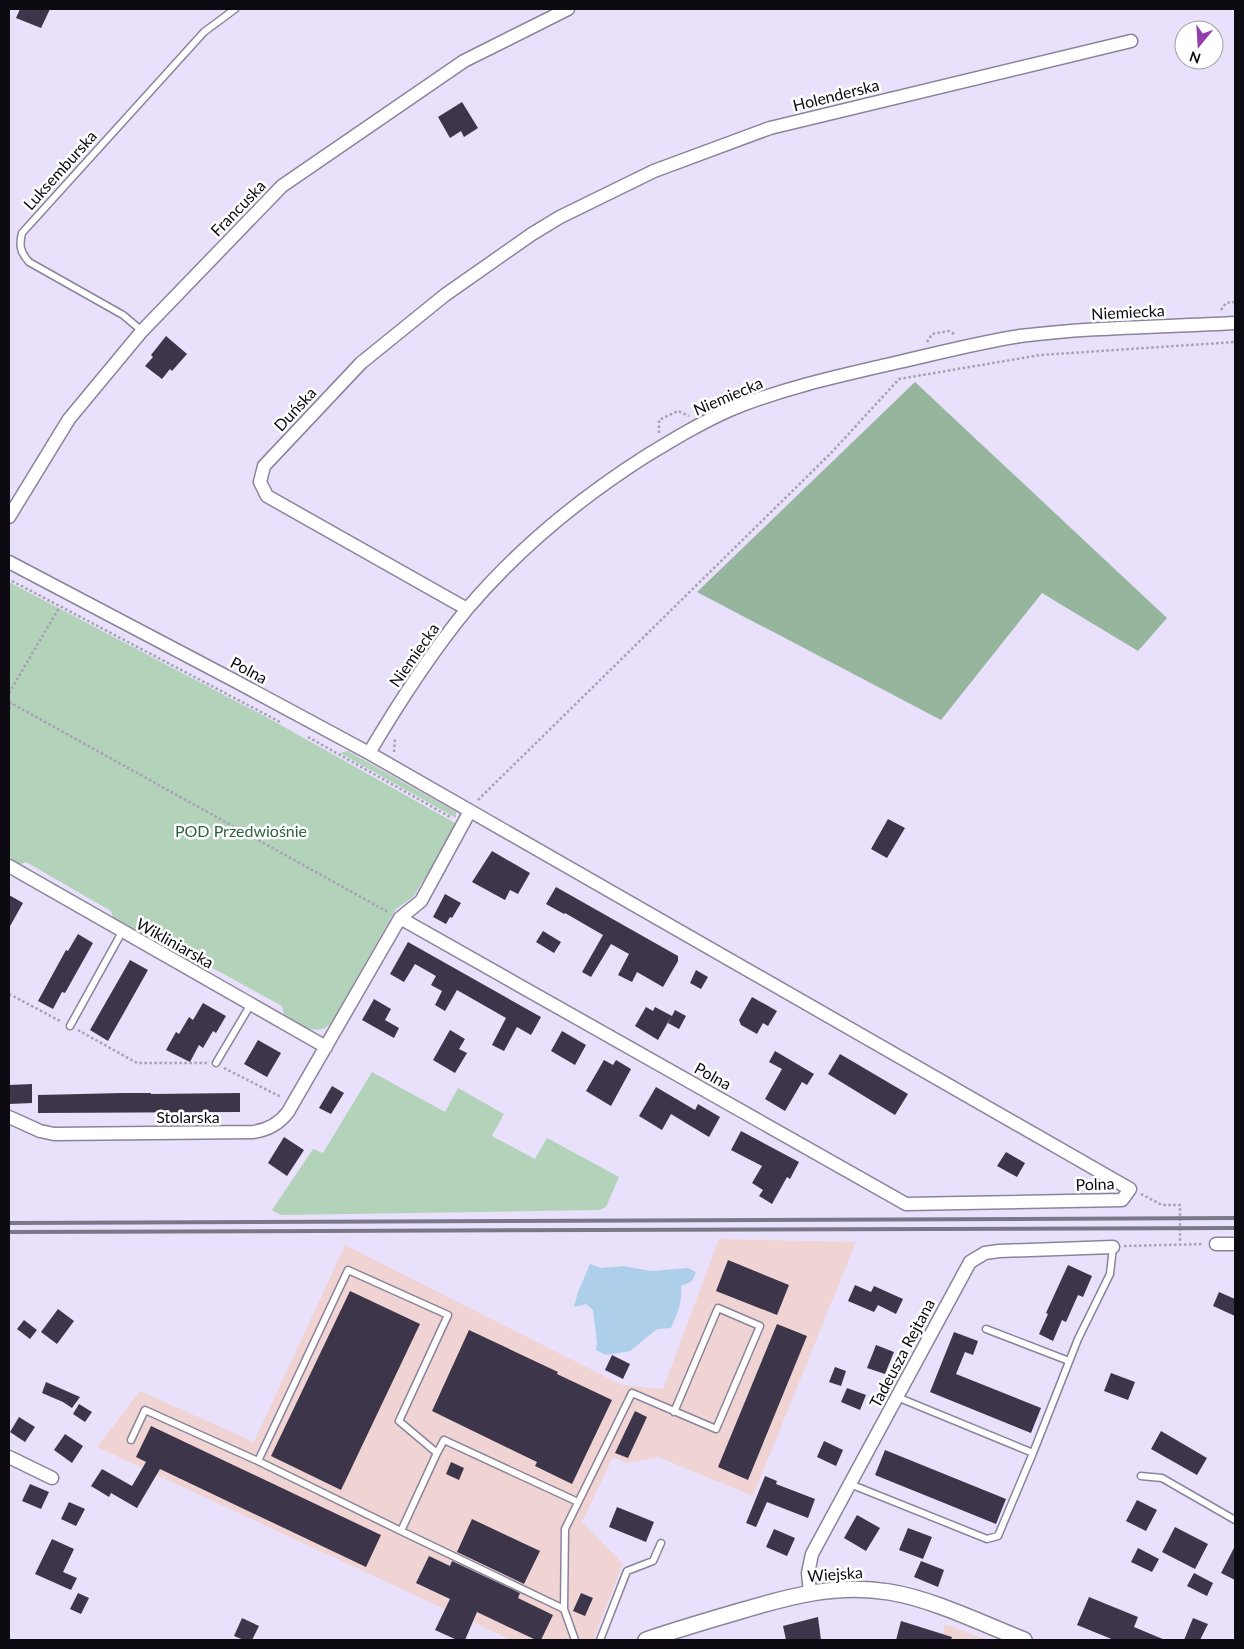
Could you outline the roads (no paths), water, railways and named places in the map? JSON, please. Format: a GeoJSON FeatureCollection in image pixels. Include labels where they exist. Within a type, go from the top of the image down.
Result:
{"type":"FeatureCollection","features":[{"type":"Feature","properties":{"kind":"street","name":"Francuska"},"geometry":{"type":"LineString","coordinates":[[9,517],[69,419],[142,331],[282,186],[464,61],[568,9]]}},
{"type":"Feature","properties":{"kind":"street","name":"Holenderska"},"geometry":{"type":"LineString","coordinates":[[560,217],[654,170],[770,128],[1131,41]]}},
{"type":"Feature","properties":{"kind":"street","name":"Duńska"},"geometry":{"type":"LineString","coordinates":[[467,609],[267,496],[260,482],[264,466],[361,363],[446,295],[532,234],[560,217]]}},
{"type":"Feature","properties":{"kind":"street","name":"Niemiecka"},"geometry":{"type":"LineString","coordinates":[[369,753],[381,731],[424,667],[467,609],[518,556],[569,510],[678,436],[738,407],[788,388],[1018,336],[1076,331],[1235,323]]}},
{"type":"Feature","properties":{"kind":"street","name":"Polna"},"geometry":{"type":"LineString","coordinates":[[9,562],[229,677],[369,753],[1130,1189],[1122,1200],[906,1204],[396,916]]}},
{"type":"Feature","properties":{"kind":"street"},"geometry":{"type":"LineString","coordinates":[[326,1047],[396,916],[421,901],[470,811]]}},
{"type":"Feature","properties":{"kind":"street","name":"Wikliniarska"},"geometry":{"type":"LineString","coordinates":[[9,866],[326,1047]]}},
{"type":"Feature","properties":{"kind":"street","name":"Stolarska"},"geometry":{"type":"LineString","coordinates":[[9,1117],[40,1131],[54,1134],[261,1131],[283,1119],[326,1047]]}},
{"type":"Feature","properties":{"kind":"street"},"geometry":{"type":"LineString","coordinates":[[1216,1244],[1235,1244]]}},
{"type":"Feature","properties":{"kind":"street","name":"Tadeusza Rejtana"},"geometry":{"type":"LineString","coordinates":[[810,1592],[808,1573],[812,1554],[970,1262],[985,1252],[1113,1247]]}},
{"type":"Feature","properties":{"kind":"street"},"geometry":{"type":"LineString","coordinates":[[9,1458],[52,1478]]}},
{"type":"Feature","properties":{"kind":"street","name":"Wiejska"},"geometry":{"type":"LineString","coordinates":[[646,1640],[810,1592],[852,1589],[891,1592],[935,1605],[1024,1640]]}},
{"type":"Feature","properties":{"kind":"lane","name":"Luksemburska"},"geometry":{"type":"LineString","coordinates":[[142,331],[123,315],[29,262],[22,254],[19,243],[22,233],[204,32],[235,9]]}},
{"type":"Feature","properties":{"kind":"lane"},"geometry":{"type":"LineString","coordinates":[[70,1026],[122,932]]}},
{"type":"Feature","properties":{"kind":"lane"},"geometry":{"type":"LineString","coordinates":[[216,1064],[251,1004]]}},
{"type":"Feature","properties":{"kind":"lane"},"geometry":{"type":"LineString","coordinates":[[850,1484],[987,1540],[998,1536],[1069,1361],[1110,1274],[1113,1247]]}},
{"type":"Feature","properties":{"kind":"lane"},"geometry":{"type":"LineString","coordinates":[[258,1461],[348,1270],[448,1315],[399,1421],[437,1453]]}},
{"type":"Feature","properties":{"kind":"lane"},"geometry":{"type":"LineString","coordinates":[[575,1640],[564,1609],[566,1530],[632,1393],[674,1412],[716,1429],[760,1326],[718,1308],[674,1412]]}},
{"type":"Feature","properties":{"kind":"lane"},"geometry":{"type":"LineString","coordinates":[[986,1329],[1069,1361]]}},
{"type":"Feature","properties":{"kind":"lane"},"geometry":{"type":"LineString","coordinates":[[897,1397],[1033,1453]]}},
{"type":"Feature","properties":{"kind":"lane"},"geometry":{"type":"LineString","coordinates":[[131,1440],[145,1410],[258,1461],[564,1609]]}},
{"type":"Feature","properties":{"kind":"lane"},"geometry":{"type":"LineString","coordinates":[[401,1531],[444,1440],[578,1502]]}},
{"type":"Feature","properties":{"kind":"lane"},"geometry":{"type":"LineString","coordinates":[[1141,1476],[1162,1478],[1235,1520]]}},
{"type":"Feature","properties":{"kind":"lane"},"geometry":{"type":"LineString","coordinates":[[600,1640],[627,1571],[654,1561],[661,1543]]}},
{"type":"Feature","properties":{"kind":"water"},"geometry":{"type":"Polygon","coordinates":[[[590,1264],[601,1268],[623,1266],[651,1271],[688,1268],[696,1272],[692,1281],[681,1286],[680,1302],[671,1328],[657,1329],[630,1351],[606,1355],[596,1350],[597,1342],[593,1310],[586,1304],[574,1307],[590,1264]]]}},
{"type":"Feature","properties":{"kind":"railway"},"geometry":{"type":"LineString","coordinates":[[9,1223],[1235,1218]]}},
{"type":"Feature","properties":{"kind":"railway"},"geometry":{"type":"LineString","coordinates":[[9,1232],[1235,1228]]}},
{"type":"Feature","properties":{"kind":"park label","name":"POD Przedwiośnie"},"geometry":{"type":"Point","coordinates":[241,831]}}]}
